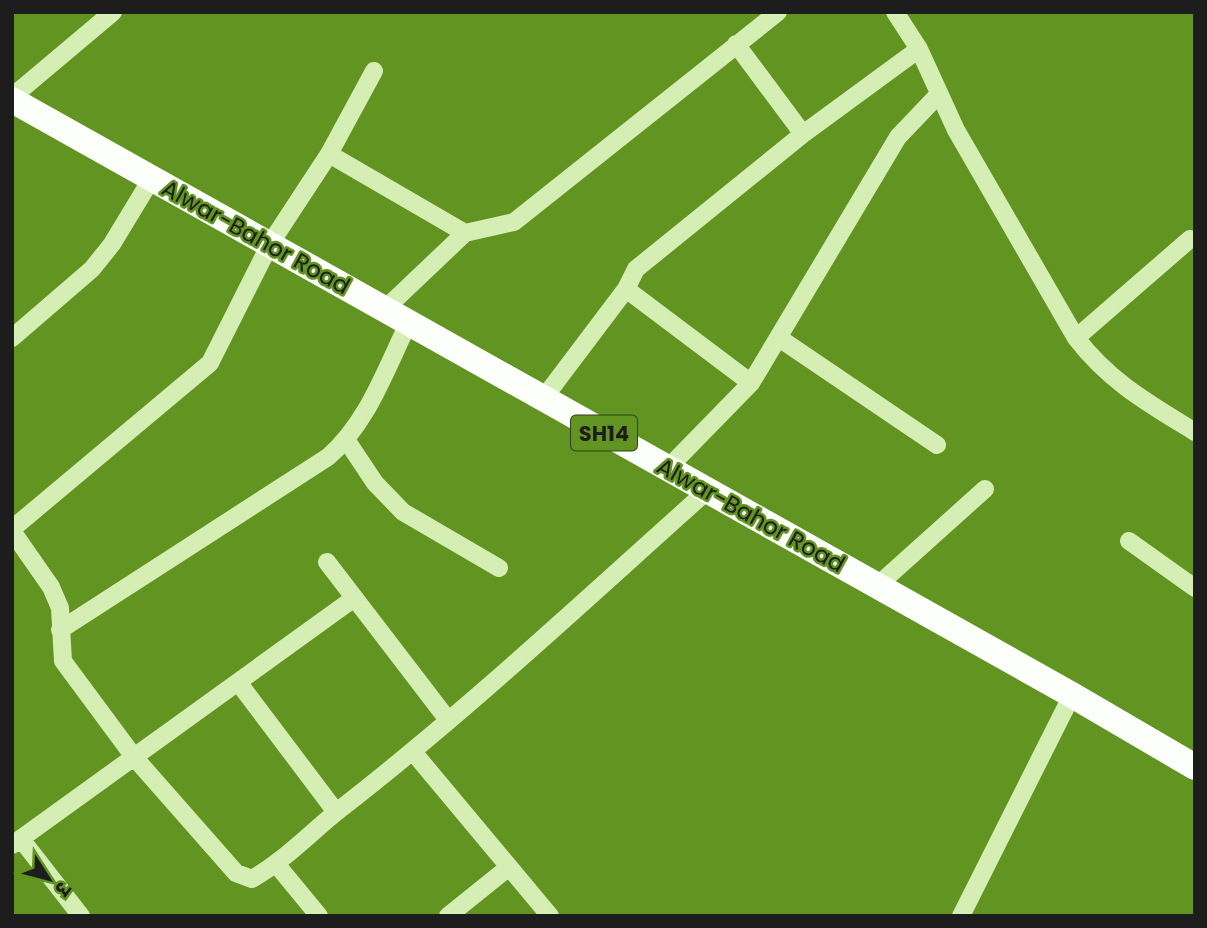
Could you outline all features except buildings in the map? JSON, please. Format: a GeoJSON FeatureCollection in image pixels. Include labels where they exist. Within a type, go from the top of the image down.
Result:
{"type":"FeatureCollection","features":[{"type":"Feature","properties":{"kind":"main road","name":"Alwar-Bahor Road"},"geometry":{"type":"LineString","coordinates":[[12,98],[1072,695],[1195,767]]}},
{"type":"Feature","properties":{"kind":"street"},"geometry":{"type":"LineString","coordinates":[[12,98],[113,12]]}},
{"type":"Feature","properties":{"kind":"street"},"geometry":{"type":"LineString","coordinates":[[385,309],[465,233],[514,222],[778,12]]}},
{"type":"Feature","properties":{"kind":"street"},"geometry":{"type":"LineString","coordinates":[[895,12],[919,50],[956,130],[1076,338],[1097,366],[1121,386],[1195,432]]}},
{"type":"Feature","properties":{"kind":"street"},"geometry":{"type":"LineString","coordinates":[[736,44],[803,134]]}},
{"type":"Feature","properties":{"kind":"street"},"geometry":{"type":"LineString","coordinates":[[543,399],[626,289],[636,270],[803,134],[919,50]]}},
{"type":"Feature","properties":{"kind":"street"},"geometry":{"type":"LineString","coordinates":[[374,71],[329,154],[270,244],[210,363],[12,530],[18,555],[51,587],[60,608],[63,661],[134,757],[236,873],[252,879],[277,865],[337,812],[414,753],[708,490]]}},
{"type":"Feature","properties":{"kind":"street"},"geometry":{"type":"LineString","coordinates":[[668,468],[751,383],[898,137],[939,94]]}},
{"type":"Feature","properties":{"kind":"street"},"geometry":{"type":"LineString","coordinates":[[329,154],[465,233]]}},
{"type":"Feature","properties":{"kind":"street"},"geometry":{"type":"LineString","coordinates":[[12,338],[92,269],[112,244],[152,178]]}},
{"type":"Feature","properties":{"kind":"street"},"geometry":{"type":"LineString","coordinates":[[1076,338],[1191,239]]}},
{"type":"Feature","properties":{"kind":"street"},"geometry":{"type":"LineString","coordinates":[[626,289],[751,383]]}},
{"type":"Feature","properties":{"kind":"street"},"geometry":{"type":"LineString","coordinates":[[60,630],[328,457],[346,442],[361,419],[409,322]]}},
{"type":"Feature","properties":{"kind":"street"},"geometry":{"type":"LineString","coordinates":[[779,338],[937,444]]}},
{"type":"Feature","properties":{"kind":"street"},"geometry":{"type":"LineString","coordinates":[[346,442],[375,482],[403,512],[499,568]]}},
{"type":"Feature","properties":{"kind":"street"},"geometry":{"type":"LineString","coordinates":[[877,586],[985,489]]}},
{"type":"Feature","properties":{"kind":"street"},"geometry":{"type":"LineString","coordinates":[[1129,541],[1195,588]]}},
{"type":"Feature","properties":{"kind":"street"},"geometry":{"type":"LineString","coordinates":[[327,562],[448,720]]}},
{"type":"Feature","properties":{"kind":"street"},"geometry":{"type":"LineString","coordinates":[[81,916],[17,842],[354,599]]}},
{"type":"Feature","properties":{"kind":"street"},"geometry":{"type":"LineString","coordinates":[[238,682],[337,812]]}},
{"type":"Feature","properties":{"kind":"street"},"geometry":{"type":"LineString","coordinates":[[961,916],[1072,695]]}},
{"type":"Feature","properties":{"kind":"street"},"geometry":{"type":"LineString","coordinates":[[414,753],[550,916]]}},
{"type":"Feature","properties":{"kind":"street"},"geometry":{"type":"LineString","coordinates":[[277,865],[319,916]]}},
{"type":"Feature","properties":{"kind":"street"},"geometry":{"type":"LineString","coordinates":[[448,916],[509,867]]}}]}
